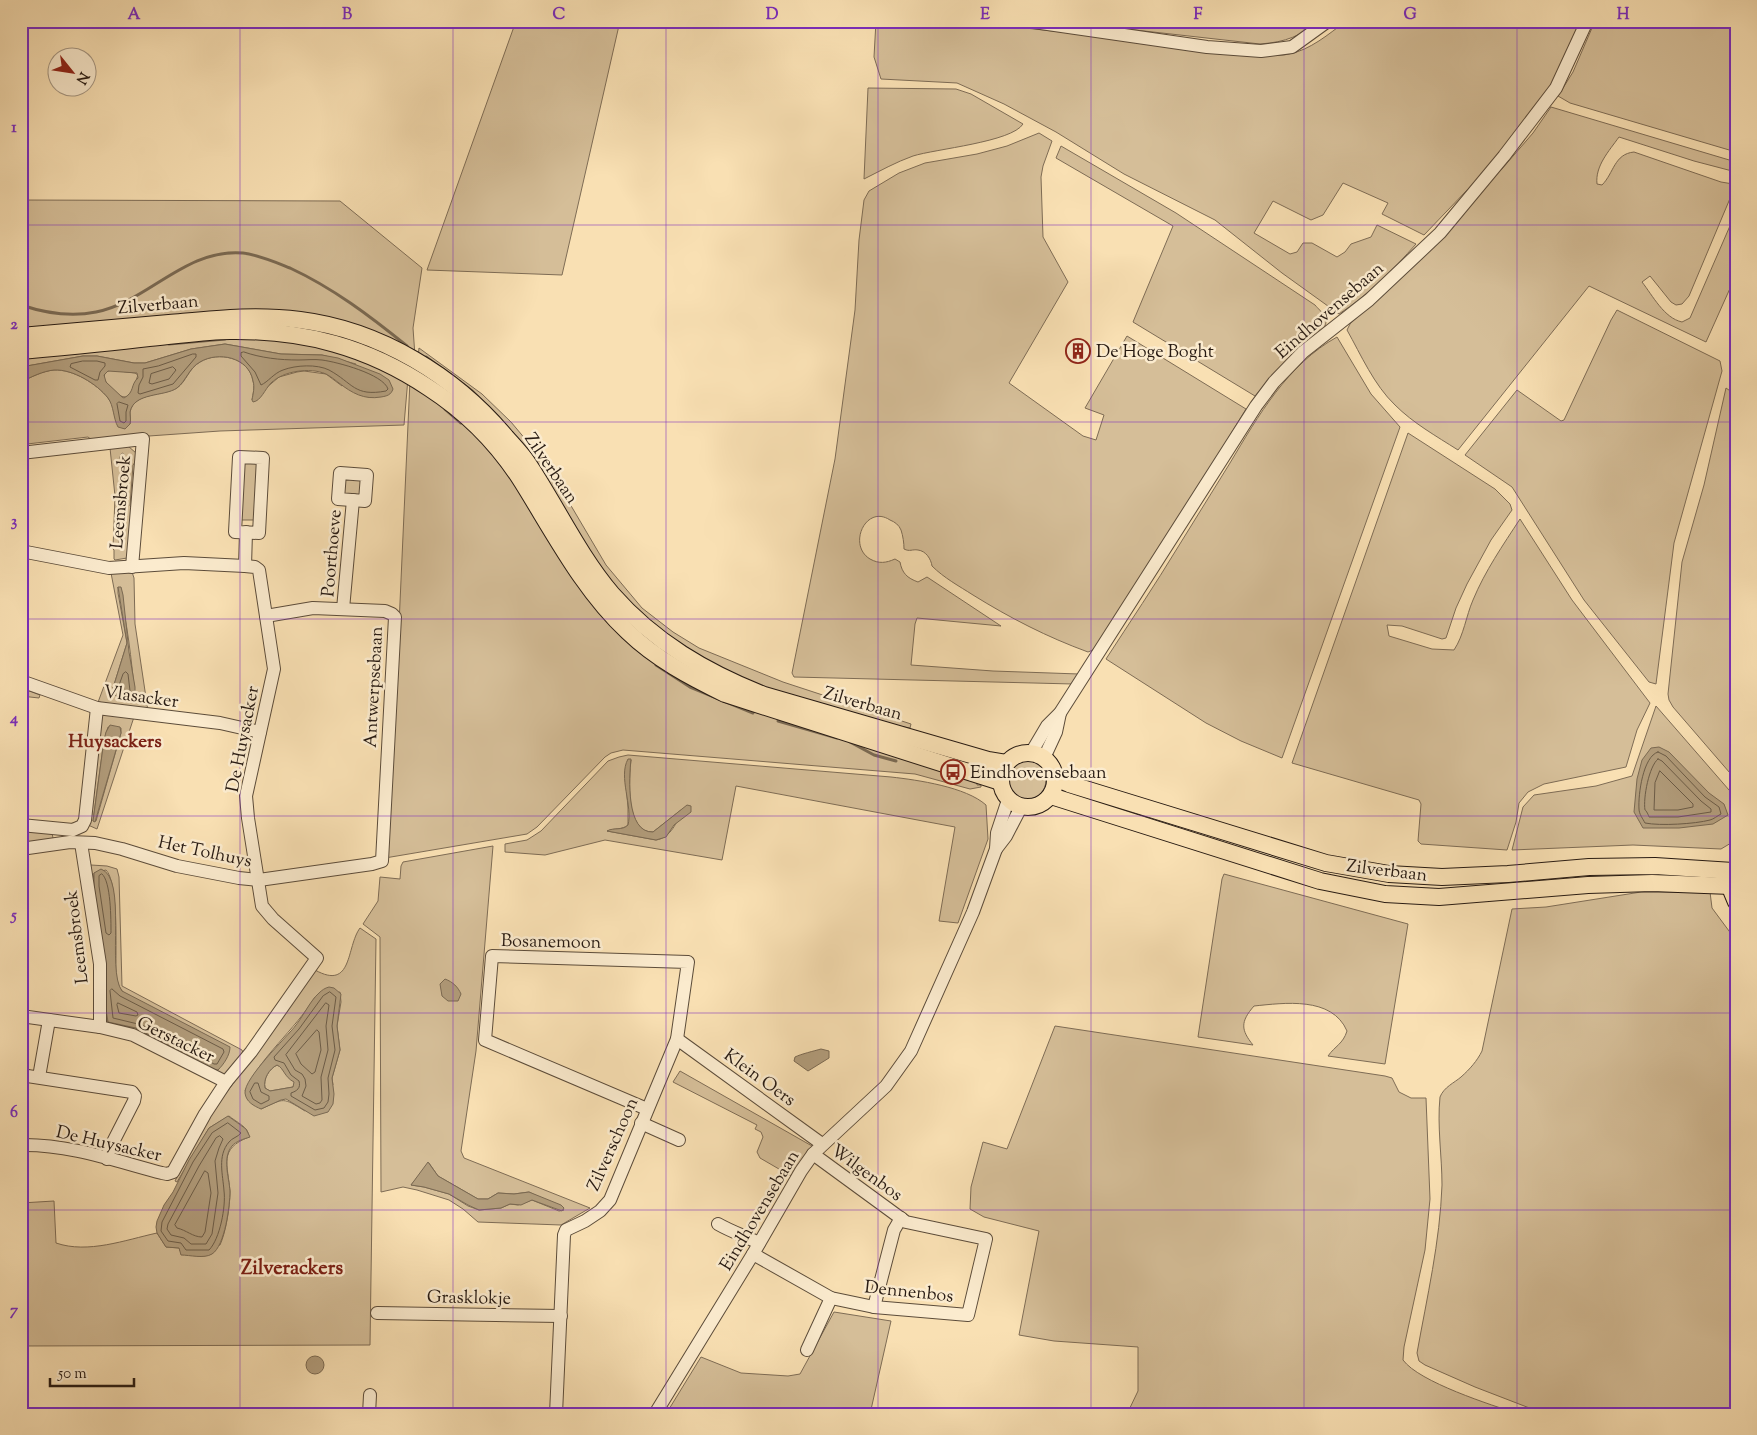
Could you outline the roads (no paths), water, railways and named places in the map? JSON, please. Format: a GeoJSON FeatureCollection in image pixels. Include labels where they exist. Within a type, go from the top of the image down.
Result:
{"type":"FeatureCollection","features":[{"type":"Feature","properties":{"kind":"main road","name":"Zilverbaan"},"geometry":{"type":"LineString","coordinates":[[21,336],[251,316],[301,320],[345,330],[373,340],[417,361],[454,385],[491,419],[526,460],[602,582],[631,614],[675,650],[729,681],[764,695],[988,760],[1006,763]]}},
{"type":"Feature","properties":{"kind":"main road","name":"Zilverbaan"},"geometry":{"type":"LineString","coordinates":[[21,351],[228,330],[271,332],[316,338],[360,352],[391,365],[443,397],[484,432],[513,468],[585,582],[627,632],[651,651],[688,676],[725,694],[1000,782]]}},
{"type":"Feature","properties":{"kind":"main road"},"geometry":{"type":"LineString","coordinates":[[1022,753],[1038,755],[1052,766],[1055,778],[1051,796],[1045,802],[1029,808],[1014,804],[1002,792],[1000,782],[1002,769],[1013,757],[1022,753]]}},
{"type":"Feature","properties":{"kind":"main road","name":"Zilverbaan"},"geometry":{"type":"LineString","coordinates":[[1055,778],[1069,784],[1326,863],[1389,874],[1442,877],[1589,867],[1655,866],[1733,874]]}},
{"type":"Feature","properties":{"kind":"main road","name":"Zilverbaan"},"geometry":{"type":"LineString","coordinates":[[1051,796],[1320,881],[1385,894],[1439,897],[1588,885],[1652,882],[1733,874]]}},
{"type":"Feature","properties":{"kind":"main road"},"geometry":{"type":"LineString","coordinates":[[1733,874],[1736,902]]}},
{"type":"Feature","properties":{"kind":"street"},"geometry":{"type":"LineString","coordinates":[[1027,21],[1207,46],[1261,50],[1292,48],[1328,21]]}},
{"type":"Feature","properties":{"kind":"street","name":"Eindhovensebaan"},"geometry":{"type":"LineString","coordinates":[[1038,755],[1056,732],[1060,713],[1256,406],[1274,382],[1303,352],[1369,300],[1440,233],[1504,156],[1556,88],[1587,21]]}},
{"type":"Feature","properties":{"kind":"street","name":"Leemsbroek"},"geometry":{"type":"LineString","coordinates":[[21,453],[143,439],[132,567]]}},
{"type":"Feature","properties":{"kind":"street"},"geometry":{"type":"LineString","coordinates":[[239,457],[263,458],[259,533],[246,532],[235,532],[239,457]]}},
{"type":"Feature","properties":{"kind":"street","name":"Poorthoeve"},"geometry":{"type":"LineString","coordinates":[[343,609],[353,500]]}},
{"type":"Feature","properties":{"kind":"street"},"geometry":{"type":"LineString","coordinates":[[21,551],[109,568],[184,563],[245,566],[246,532]]}},
{"type":"Feature","properties":{"kind":"street","name":"De Huysacker"},"geometry":{"type":"LineString","coordinates":[[21,1145],[39,1145],[83,1152],[162,1173],[173,1172],[205,1114],[226,1082],[251,1052],[318,958],[272,919],[262,906],[246,796],[274,669],[258,570],[254,567],[245,566]]}},
{"type":"Feature","properties":{"kind":"street","name":"Antwerpsebaan"},"geometry":{"type":"LineString","coordinates":[[266,616],[313,608],[385,611],[394,617],[382,861]]}},
{"type":"Feature","properties":{"kind":"street","name":"Vlasacker"},"geometry":{"type":"LineString","coordinates":[[21,681],[97,708],[220,723],[260,732]]}},
{"type":"Feature","properties":{"kind":"street"},"geometry":{"type":"LineString","coordinates":[[21,825],[74,830],[79,828],[85,820],[97,708]]}},
{"type":"Feature","properties":{"kind":"street","name":"Eindhovensebaan"},"geometry":{"type":"LineString","coordinates":[[655,1414],[813,1154],[886,1086],[912,1050],[973,912],[996,849],[997,832],[1014,804]]}},
{"type":"Feature","properties":{"kind":"street","name":"Het Tolhuys"},"geometry":{"type":"LineString","coordinates":[[21,849],[61,843],[95,844],[122,849],[177,866],[259,880],[382,861]]}},
{"type":"Feature","properties":{"kind":"street","name":"Leemsbroek"},"geometry":{"type":"LineString","coordinates":[[81,843],[100,964],[100,1027]]}},
{"type":"Feature","properties":{"kind":"street","name":"Bosanemoon"},"geometry":{"type":"LineString","coordinates":[[646,1109],[485,1040],[492,956],[688,962]]}},
{"type":"Feature","properties":{"kind":"street","name":"Zilverschoon"},"geometry":{"type":"LineString","coordinates":[[556,1414],[564,1235],[566,1230],[600,1211],[610,1200],[646,1109],[677,1039],[688,962]]}},
{"type":"Feature","properties":{"kind":"street","name":"Gerstacker"},"geometry":{"type":"LineString","coordinates":[[21,1016],[100,1027],[133,1035],[226,1082]]}},
{"type":"Feature","properties":{"kind":"street"},"geometry":{"type":"LineString","coordinates":[[38,1077],[49,1020]]}},
{"type":"Feature","properties":{"kind":"street","name":"Klein Oers"},"geometry":{"type":"LineString","coordinates":[[677,1039],[822,1144]]}},
{"type":"Feature","properties":{"kind":"street"},"geometry":{"type":"LineString","coordinates":[[21,1075],[132,1092],[135,1096],[134,1101],[110,1148],[107,1158]]}},
{"type":"Feature","properties":{"kind":"street"},"geometry":{"type":"LineString","coordinates":[[641,1123],[679,1140]]}},
{"type":"Feature","properties":{"kind":"street","name":"Wilgenbos"},"geometry":{"type":"LineString","coordinates":[[813,1154],[901,1218]]}},
{"type":"Feature","properties":{"kind":"street"},"geometry":{"type":"LineString","coordinates":[[874,1307],[894,1230],[901,1218]]}},
{"type":"Feature","properties":{"kind":"street","name":"Dennenbos"},"geometry":{"type":"LineString","coordinates":[[718,1224],[739,1235],[744,1235],[756,1249],[831,1298],[874,1307],[968,1315],[986,1239],[906,1222],[901,1218]]}},
{"type":"Feature","properties":{"kind":"street"},"geometry":{"type":"LineString","coordinates":[[806,1350],[831,1298]]}},
{"type":"Feature","properties":{"kind":"street","name":"Grasklokje"},"geometry":{"type":"LineString","coordinates":[[377,1313],[561,1316]]}},
{"type":"Feature","properties":{"kind":"street"},"geometry":{"type":"LineString","coordinates":[[369,1414],[370,1396]]}},
{"type":"Feature","properties":{"kind":"water"},"geometry":{"type":"Polygon","coordinates":[[[225,344],[281,354],[322,355],[338,358],[380,374],[389,380],[393,389],[390,394],[385,396],[375,398],[364,397],[349,390],[326,374],[312,371],[297,371],[276,379],[253,402],[254,383],[246,366],[232,358],[215,357],[196,365],[177,388],[137,401],[130,412],[130,424],[125,429],[118,427],[108,398],[84,378],[69,372],[54,370],[41,373],[21,382],[21,367],[83,356],[97,356],[134,363],[145,363],[191,349],[225,344]],[[108,371],[104,375],[106,382],[124,398],[130,393],[138,378],[137,373],[108,371]]]}},
{"type":"Feature","properties":{"kind":"water"},"geometry":{"type":"Polygon","coordinates":[[[123,453],[124,456],[127,485],[122,549],[120,549],[123,487],[121,454],[123,453]]]}},
{"type":"Feature","properties":{"kind":"water"},"geometry":{"type":"Polygon","coordinates":[[[118,587],[121,587],[123,595],[135,698],[116,696],[113,693],[127,643],[118,587]]]}},
{"type":"Feature","properties":{"kind":"water"},"geometry":{"type":"Polygon","coordinates":[[[110,725],[120,727],[121,733],[95,822],[93,821],[104,740],[110,725]]]}},
{"type":"Feature","properties":{"kind":"water"},"geometry":{"type":"Polygon","coordinates":[[[1659,747],[1669,752],[1709,793],[1724,804],[1728,815],[1713,824],[1679,828],[1643,828],[1634,812],[1637,779],[1642,760],[1651,748],[1659,747]]]}},
{"type":"Feature","properties":{"kind":"water"},"geometry":{"type":"Polygon","coordinates":[[[628,759],[631,759],[631,803],[638,824],[644,830],[653,832],[687,805],[691,806],[691,812],[674,825],[666,837],[656,840],[607,831],[623,828],[628,825],[629,809],[624,774],[628,759]]]}},
{"type":"Feature","properties":{"kind":"water"},"geometry":{"type":"Polygon","coordinates":[[[101,869],[109,876],[113,889],[116,964],[118,980],[122,991],[230,1047],[226,1059],[218,1070],[214,1070],[136,1028],[108,1022],[105,1003],[103,954],[94,886],[94,873],[101,869]]]}},
{"type":"Feature","properties":{"kind":"water"},"geometry":{"type":"Polygon","coordinates":[[[445,979],[453,983],[460,991],[461,994],[458,1001],[448,1001],[442,996],[440,984],[445,979]]]}},
{"type":"Feature","properties":{"kind":"water"},"geometry":{"type":"Polygon","coordinates":[[[329,987],[334,988],[341,994],[337,1026],[340,1050],[332,1078],[333,1104],[328,1112],[314,1116],[286,1099],[261,1109],[253,1105],[247,1099],[245,1093],[246,1086],[251,1078],[266,1058],[296,1025],[316,996],[322,990],[329,987]],[[279,1066],[274,1067],[266,1078],[265,1088],[270,1091],[293,1087],[294,1082],[288,1078],[279,1066]]]}},
{"type":"Feature","properties":{"kind":"water"},"geometry":{"type":"Polygon","coordinates":[[[821,1049],[829,1051],[829,1058],[808,1071],[794,1061],[795,1057],[821,1049]]]}},
{"type":"Feature","properties":{"kind":"water"},"geometry":{"type":"Polygon","coordinates":[[[228,1116],[246,1129],[250,1137],[234,1144],[227,1156],[230,1197],[228,1215],[220,1243],[217,1250],[209,1255],[201,1257],[181,1255],[179,1248],[166,1247],[157,1233],[157,1221],[189,1160],[209,1128],[228,1116]]]}},
{"type":"Feature","properties":{"kind":"water"},"geometry":{"type":"Polygon","coordinates":[[[428,1162],[438,1176],[478,1199],[488,1199],[498,1193],[514,1194],[529,1192],[564,1208],[562,1211],[532,1200],[521,1205],[510,1204],[501,1208],[479,1210],[449,1194],[411,1185],[428,1162]]]}},
{"type":"Feature","properties":{"kind":"water"},"geometry":{"type":"Polygon","coordinates":[[[315,1356],[321,1359],[324,1365],[321,1371],[315,1374],[309,1371],[306,1365],[309,1359],[315,1356]]]}},
{"type":"Feature","properties":{"kind":"waterway"},"geometry":{"type":"LineString","coordinates":[[21,305],[59,313],[78,314],[96,312],[133,298],[185,267],[203,259],[222,254],[243,253],[261,257],[284,266],[321,284],[365,313],[407,346]]}},
{"type":"Feature","properties":{"kind":"waterway"},"geometry":{"type":"LineString","coordinates":[[169,344],[225,339]]}},
{"type":"Feature","properties":{"kind":"waterway"},"geometry":{"type":"LineString","coordinates":[[426,357],[472,391],[505,425]]}},
{"type":"Feature","properties":{"kind":"waterway"},"geometry":{"type":"LineString","coordinates":[[445,409],[461,423]]}},
{"type":"Feature","properties":{"kind":"waterway"},"geometry":{"type":"LineString","coordinates":[[656,665],[690,687],[753,713]]}},
{"type":"Feature","properties":{"kind":"waterway"},"geometry":{"type":"LineString","coordinates":[[778,721],[837,738]]}},
{"type":"Feature","properties":{"kind":"waterway"},"geometry":{"type":"LineString","coordinates":[[850,742],[874,755],[896,761]]}},
{"type":"Feature","properties":{"kind":"place","name":"De Hoge Boght"},"geometry":{"type":"Point","coordinates":[1078,351]}},
{"type":"Feature","properties":{"kind":"place","name":"Eindhovensebaan"},"geometry":{"type":"Point","coordinates":[953,772]}},
{"type":"Feature","properties":{"kind":"district","name":"Huysackers"},"geometry":{"type":"Point","coordinates":[115,740]}},
{"type":"Feature","properties":{"kind":"district","name":"Zilverackers"},"geometry":{"type":"Point","coordinates":[292,1267]}}]}
